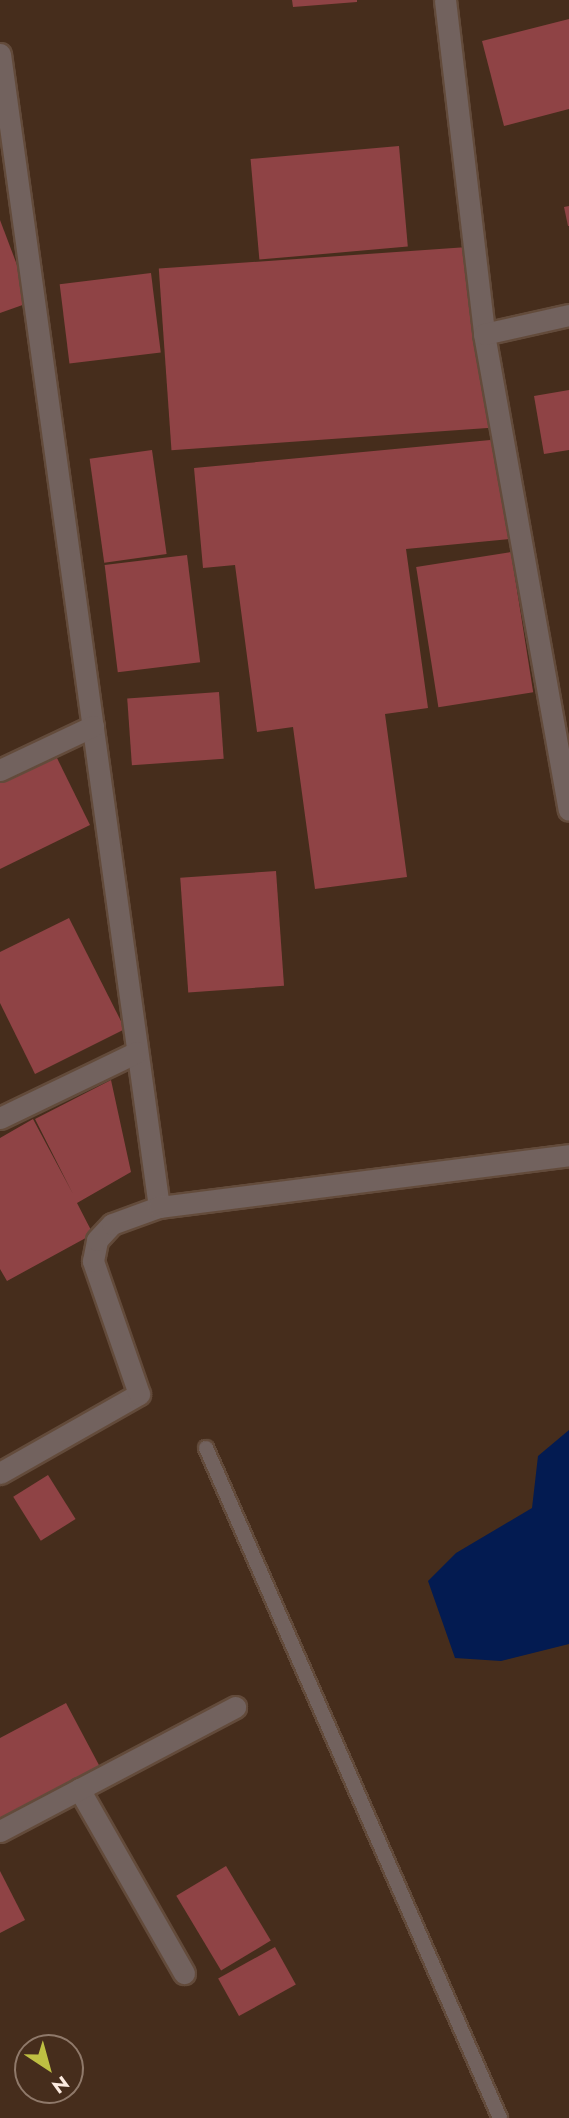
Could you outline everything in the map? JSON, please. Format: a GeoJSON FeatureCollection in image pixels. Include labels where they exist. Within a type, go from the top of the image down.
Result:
{"type":"FeatureCollection","features":[{"type":"Feature","properties":{"kind":"street"},"geometry":{"type":"LineString","coordinates":[[444,0],[484,334],[569,809]]}},
{"type":"Feature","properties":{"kind":"street"},"geometry":{"type":"LineString","coordinates":[[0,54],[159,1208]]}},
{"type":"Feature","properties":{"kind":"street"},"geometry":{"type":"LineString","coordinates":[[484,334],[569,315]]}},
{"type":"Feature","properties":{"kind":"street"},"geometry":{"type":"LineString","coordinates":[[0,770],[93,726]]}},
{"type":"Feature","properties":{"kind":"street"},"geometry":{"type":"LineString","coordinates":[[0,1118],[137,1052]]}},
{"type":"Feature","properties":{"kind":"street"},"geometry":{"type":"LineString","coordinates":[[0,1473],[139,1394],[93,1261],[97,1240],[112,1224],[159,1208],[569,1155]]}},
{"type":"Feature","properties":{"kind":"street"},"geometry":{"type":"LineString","coordinates":[[0,1831],[235,1707]]}},
{"type":"Feature","properties":{"kind":"street"},"geometry":{"type":"LineString","coordinates":[[79,1789],[184,1973]]}},
{"type":"Feature","properties":{"kind":"lane"},"geometry":{"type":"LineString","coordinates":[[206,1448],[500,2118]]}},
{"type":"Feature","properties":{"kind":"water"},"geometry":{"type":"Polygon","coordinates":[[[569,1430],[569,1644],[501,1661],[455,1658],[428,1581],[456,1553],[532,1508],[538,1456],[569,1430]]]}},
{"type":"Feature","properties":{"kind":"building"},"geometry":{"type":"Polygon","coordinates":[[[292,0],[357,0],[357,2],[293,7],[292,0]]]}},
{"type":"Feature","properties":{"kind":"building"},"geometry":{"type":"Polygon","coordinates":[[[569,19],[569,109],[504,126],[482,41],[569,19]]]}},
{"type":"Feature","properties":{"kind":"building"},"geometry":{"type":"Polygon","coordinates":[[[399,146],[408,247],[259,260],[251,159],[399,146]]]}},
{"type":"Feature","properties":{"kind":"building"},"geometry":{"type":"Polygon","coordinates":[[[569,206],[569,226],[568,226],[564,207],[569,206]]]}},
{"type":"Feature","properties":{"kind":"building"},"geometry":{"type":"Polygon","coordinates":[[[0,220],[31,302],[0,313],[0,220]]]}},
{"type":"Feature","properties":{"kind":"building"},"geometry":{"type":"Polygon","coordinates":[[[482,246],[495,428],[171,450],[159,269],[482,246]]]}},
{"type":"Feature","properties":{"kind":"building"},"geometry":{"type":"Polygon","coordinates":[[[151,273],[161,352],[69,364],[60,284],[151,273]]]}},
{"type":"Feature","properties":{"kind":"building"},"geometry":{"type":"Polygon","coordinates":[[[569,390],[569,450],[544,454],[534,396],[569,390]]]}},
{"type":"Feature","properties":{"kind":"building"},"geometry":{"type":"Polygon","coordinates":[[[501,439],[510,539],[406,549],[428,708],[385,714],[407,877],[315,889],[293,727],[257,732],[235,565],[203,568],[194,468],[501,439]]]}},
{"type":"Feature","properties":{"kind":"building"},"geometry":{"type":"Polygon","coordinates":[[[152,450],[167,554],[104,563],[90,459],[152,450]]]}},
{"type":"Feature","properties":{"kind":"building"},"geometry":{"type":"Polygon","coordinates":[[[511,552],[533,692],[438,707],[416,567],[511,552]]]}},
{"type":"Feature","properties":{"kind":"building"},"geometry":{"type":"Polygon","coordinates":[[[187,555],[200,662],[118,672],[105,565],[187,555]]]}},
{"type":"Feature","properties":{"kind":"building"},"geometry":{"type":"Polygon","coordinates":[[[219,692],[224,759],[132,765],[127,698],[219,692]]]}},
{"type":"Feature","properties":{"kind":"building"},"geometry":{"type":"Polygon","coordinates":[[[56,756],[90,825],[0,869],[0,783],[56,756]]]}},
{"type":"Feature","properties":{"kind":"building"},"geometry":{"type":"Polygon","coordinates":[[[276,871],[284,986],[188,992],[180,878],[276,871]]]}},
{"type":"Feature","properties":{"kind":"building"},"geometry":{"type":"Polygon","coordinates":[[[69,918],[125,1029],[35,1074],[0,1003],[0,952],[69,918]]]}},
{"type":"Feature","properties":{"kind":"building"},"geometry":{"type":"Polygon","coordinates":[[[111,1080],[131,1172],[77,1203],[93,1234],[7,1281],[0,1269],[0,1138],[33,1119],[73,1194],[35,1119],[111,1080]]]}},
{"type":"Feature","properties":{"kind":"building"},"geometry":{"type":"Polygon","coordinates":[[[48,1475],[76,1519],[41,1541],[13,1497],[48,1475]]]}},
{"type":"Feature","properties":{"kind":"building"},"geometry":{"type":"Polygon","coordinates":[[[66,1703],[100,1767],[0,1825],[0,1738],[66,1703]]]}},
{"type":"Feature","properties":{"kind":"building"},"geometry":{"type":"Polygon","coordinates":[[[226,1866],[271,1941],[221,1970],[176,1896],[226,1866]]]}},
{"type":"Feature","properties":{"kind":"building"},"geometry":{"type":"Polygon","coordinates":[[[0,1871],[25,1920],[0,1933],[0,1871]]]}},
{"type":"Feature","properties":{"kind":"building"},"geometry":{"type":"Polygon","coordinates":[[[275,1947],[296,1985],[239,2016],[218,1979],[275,1947]]]}}]}
